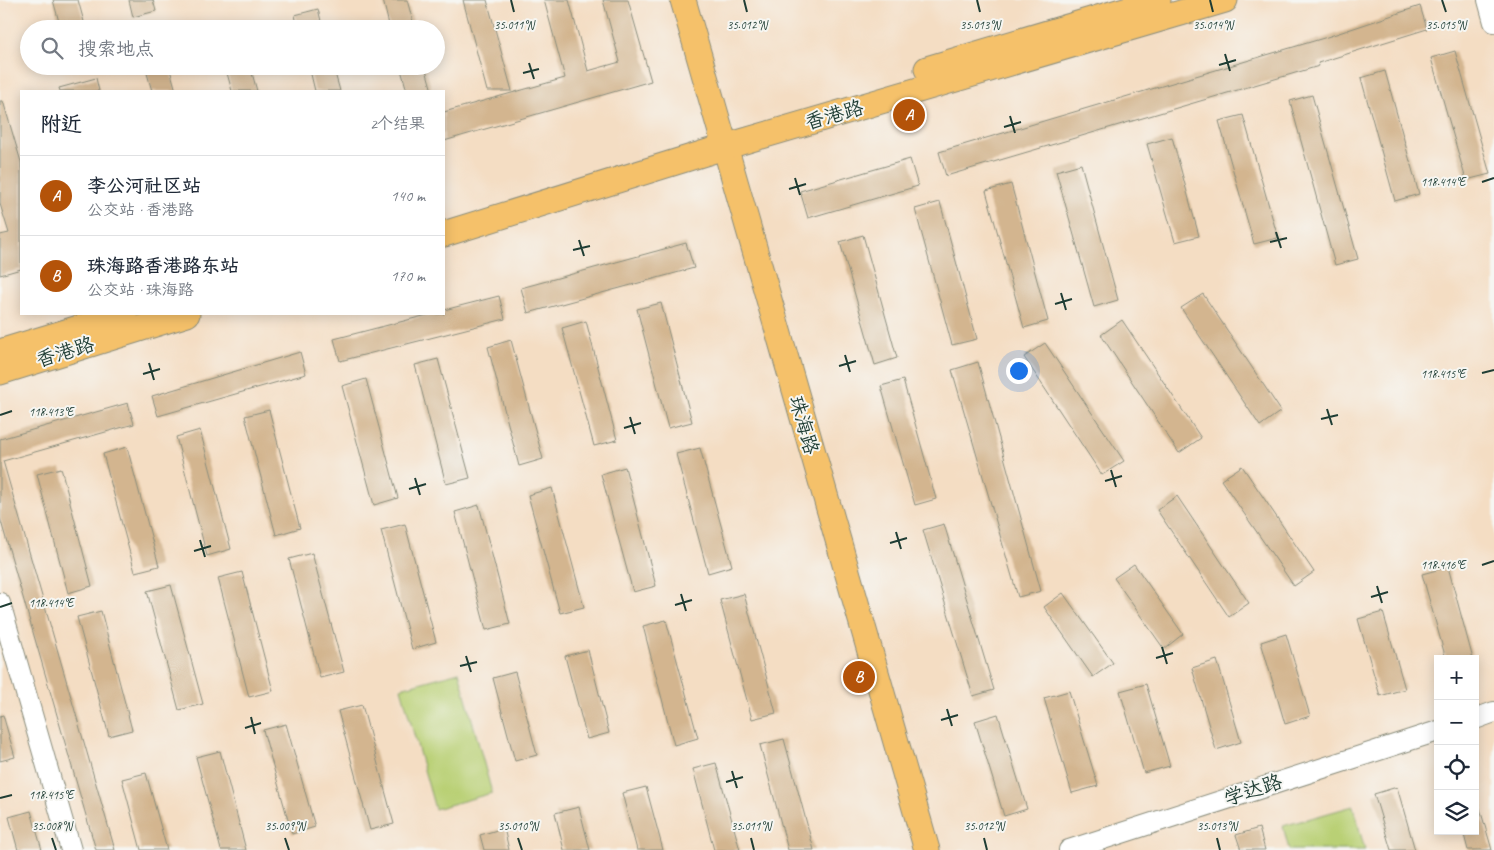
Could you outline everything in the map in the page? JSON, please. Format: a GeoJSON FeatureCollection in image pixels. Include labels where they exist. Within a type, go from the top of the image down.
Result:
{"type":"FeatureCollection","features":[{"type":"Feature","properties":{"kind":"main road","name":"珠海路"},"geometry":{"type":"LineString","coordinates":[[683,0],[927,850]]}},
{"type":"Feature","properties":{"kind":"main road","name":"香港路"},"geometry":{"type":"LineString","coordinates":[[445,234],[722,139],[1158,0]]}},
{"type":"Feature","properties":{"kind":"main road","name":"香港路"},"geometry":{"type":"LineString","coordinates":[[445,216],[1225,0]]}},
{"type":"Feature","properties":{"kind":"main road","name":"香港路"},"geometry":{"type":"LineString","coordinates":[[0,352],[122,315]]}},
{"type":"Feature","properties":{"kind":"main road","name":"香港路"},"geometry":{"type":"LineString","coordinates":[[0,372],[184,315]]}},
{"type":"Feature","properties":{"kind":"street"},"geometry":{"type":"LineString","coordinates":[[1488,0],[1494,22]]}},
{"type":"Feature","properties":{"kind":"street"},"geometry":{"type":"LineString","coordinates":[[0,603],[71,850]]}},
{"type":"Feature","properties":{"kind":"street"},"geometry":{"type":"LineString","coordinates":[[1479,717],[1494,712]]}},
{"type":"Feature","properties":{"kind":"street","name":"学达路"},"geometry":{"type":"LineString","coordinates":[[1068,850],[1434,732]]}},
{"type":"Feature","properties":{"kind":"green space"},"geometry":{"type":"Polygon","coordinates":[[[459,672],[492,793],[435,809],[401,688],[459,672]]]}},
{"type":"Feature","properties":{"kind":"green space"},"geometry":{"type":"Polygon","coordinates":[[[1353,806],[1365,850],[1289,850],[1283,826],[1353,806]]]}},
{"type":"Feature","properties":{"kind":"building"},"geometry":{"type":"Polygon","coordinates":[[[53,0],[78,0],[84,20],[59,20],[53,0]]]}},
{"type":"Feature","properties":{"kind":"building"},"geometry":{"type":"Polygon","coordinates":[[[129,0],[153,0],[156,11],[133,17],[129,0]]]}},
{"type":"Feature","properties":{"kind":"building"},"geometry":{"type":"Polygon","coordinates":[[[383,0],[407,0],[413,20],[388,20],[383,0]]]}},
{"type":"Feature","properties":{"kind":"building"},"geometry":{"type":"Polygon","coordinates":[[[463,0],[487,0],[512,91],[487,91],[463,0]]]}},
{"type":"Feature","properties":{"kind":"building"},"geometry":{"type":"Polygon","coordinates":[[[544,0],[569,0],[588,71],[620,62],[603,0],[628,0],[651,81],[445,141],[445,112],[565,78],[544,0]]]}},
{"type":"Feature","properties":{"kind":"building"},"geometry":{"type":"Polygon","coordinates":[[[1420,6],[1427,29],[1318,63],[1319,66],[946,176],[939,152],[1324,38],[1420,6]]]}},
{"type":"Feature","properties":{"kind":"building"},"geometry":{"type":"Polygon","coordinates":[[[318,9],[321,20],[296,20],[295,15],[318,9]]]}},
{"type":"Feature","properties":{"kind":"building"},"geometry":{"type":"Polygon","coordinates":[[[1455,51],[1490,174],[1466,180],[1431,58],[1455,51]]]}},
{"type":"Feature","properties":{"kind":"building"},"geometry":{"type":"Polygon","coordinates":[[[1385,71],[1419,194],[1395,201],[1361,78],[1385,71]]]}},
{"type":"Feature","properties":{"kind":"building"},"geometry":{"type":"Polygon","coordinates":[[[148,75],[172,75],[176,90],[152,90],[148,75]]]}},
{"type":"Feature","properties":{"kind":"building"},"geometry":{"type":"Polygon","coordinates":[[[228,75],[253,75],[257,90],[232,90],[228,75]]]}},
{"type":"Feature","properties":{"kind":"building"},"geometry":{"type":"Polygon","coordinates":[[[311,75],[336,75],[340,90],[315,90],[311,75]]]}},
{"type":"Feature","properties":{"kind":"building"},"geometry":{"type":"Polygon","coordinates":[[[403,75],[428,75],[432,90],[407,90],[403,75]]]}},
{"type":"Feature","properties":{"kind":"building"},"geometry":{"type":"Polygon","coordinates":[[[96,78],[99,90],[60,90],[59,88],[96,78]]]}},
{"type":"Feature","properties":{"kind":"building"},"geometry":{"type":"Polygon","coordinates":[[[1312,95],[1358,259],[1335,265],[1290,101],[1312,95]]]}},
{"type":"Feature","properties":{"kind":"building"},"geometry":{"type":"Polygon","coordinates":[[[0,101],[3,101],[20,159],[20,269],[0,275],[0,235],[9,233],[0,204],[0,101]]]}},
{"type":"Feature","properties":{"kind":"building"},"geometry":{"type":"Polygon","coordinates":[[[1243,115],[1278,238],[1254,244],[1219,121],[1243,115]]]}},
{"type":"Feature","properties":{"kind":"building"},"geometry":{"type":"Polygon","coordinates":[[[1172,137],[1199,236],[1175,242],[1147,144],[1172,137]]]}},
{"type":"Feature","properties":{"kind":"building"},"geometry":{"type":"Polygon","coordinates":[[[910,159],[918,186],[808,218],[800,191],[910,159]]]}},
{"type":"Feature","properties":{"kind":"building"},"geometry":{"type":"Polygon","coordinates":[[[1081,164],[1118,300],[1094,307],[1056,171],[1081,164]]]}},
{"type":"Feature","properties":{"kind":"building"},"geometry":{"type":"Polygon","coordinates":[[[1011,184],[1048,321],[1024,328],[986,191],[1011,184]]]}},
{"type":"Feature","properties":{"kind":"building"},"geometry":{"type":"Polygon","coordinates":[[[940,202],[977,339],[952,345],[915,209],[940,202]]]}},
{"type":"Feature","properties":{"kind":"building"},"geometry":{"type":"Polygon","coordinates":[[[863,235],[897,358],[875,365],[840,242],[863,235]]]}},
{"type":"Feature","properties":{"kind":"building"},"geometry":{"type":"Polygon","coordinates":[[[686,243],[694,268],[528,313],[521,288],[686,243]]]}},
{"type":"Feature","properties":{"kind":"building"},"geometry":{"type":"Polygon","coordinates":[[[1203,294],[1281,411],[1260,426],[1181,308],[1203,294]]]}},
{"type":"Feature","properties":{"kind":"building"},"geometry":{"type":"Polygon","coordinates":[[[499,296],[505,319],[340,361],[334,339],[427,315],[445,315],[445,310],[499,296]]]}},
{"type":"Feature","properties":{"kind":"building"},"geometry":{"type":"Polygon","coordinates":[[[661,303],[692,422],[668,428],[637,309],[661,303]]]}},
{"type":"Feature","properties":{"kind":"building"},"geometry":{"type":"Polygon","coordinates":[[[1122,320],[1201,438],[1179,453],[1101,335],[1122,320]]]}},
{"type":"Feature","properties":{"kind":"building"},"geometry":{"type":"Polygon","coordinates":[[[586,321],[617,440],[594,446],[562,328],[586,321]]]}},
{"type":"Feature","properties":{"kind":"building"},"geometry":{"type":"Polygon","coordinates":[[[511,340],[543,459],[519,466],[488,347],[511,340]]]}},
{"type":"Feature","properties":{"kind":"building"},"geometry":{"type":"Polygon","coordinates":[[[1045,343],[1124,461],[1102,475],[1024,357],[1045,343]]]}},
{"type":"Feature","properties":{"kind":"building"},"geometry":{"type":"Polygon","coordinates":[[[300,352],[306,374],[158,416],[152,396],[300,352]]]}},
{"type":"Feature","properties":{"kind":"building"},"geometry":{"type":"Polygon","coordinates":[[[438,359],[470,478],[446,484],[415,365],[438,359]]]}},
{"type":"Feature","properties":{"kind":"building"},"geometry":{"type":"Polygon","coordinates":[[[978,362],[1041,591],[1018,597],[952,370],[978,362]]]}},
{"type":"Feature","properties":{"kind":"building"},"geometry":{"type":"Polygon","coordinates":[[[366,379],[398,498],[374,505],[342,386],[366,379]]]}},
{"type":"Feature","properties":{"kind":"building"},"geometry":{"type":"Polygon","coordinates":[[[903,380],[936,499],[915,505],[881,386],[903,380]]]}},
{"type":"Feature","properties":{"kind":"building"},"geometry":{"type":"Polygon","coordinates":[[[128,403],[134,424],[3,461],[115,850],[96,850],[0,518],[0,439],[128,403]]]}},
{"type":"Feature","properties":{"kind":"building"},"geometry":{"type":"Polygon","coordinates":[[[269,410],[300,528],[276,535],[245,416],[269,410]]]}},
{"type":"Feature","properties":{"kind":"building"},"geometry":{"type":"Polygon","coordinates":[[[200,430],[231,549],[207,556],[176,437],[200,430]]]}},
{"type":"Feature","properties":{"kind":"building"},"geometry":{"type":"Polygon","coordinates":[[[127,447],[159,566],[135,572],[103,454],[127,447]]]}},
{"type":"Feature","properties":{"kind":"building"},"geometry":{"type":"Polygon","coordinates":[[[700,448],[732,566],[708,573],[676,454],[700,448]]]}},
{"type":"Feature","properties":{"kind":"building"},"geometry":{"type":"Polygon","coordinates":[[[1242,466],[1314,572],[1294,586],[1221,480],[1242,466]]]}},
{"type":"Feature","properties":{"kind":"building"},"geometry":{"type":"Polygon","coordinates":[[[625,467],[656,586],[633,592],[601,474],[625,467]]]}},
{"type":"Feature","properties":{"kind":"building"},"geometry":{"type":"Polygon","coordinates":[[[61,468],[92,586],[68,593],[37,474],[61,468]]]}},
{"type":"Feature","properties":{"kind":"building"},"geometry":{"type":"Polygon","coordinates":[[[552,488],[584,607],[560,613],[528,495],[552,488]]]}},
{"type":"Feature","properties":{"kind":"building"},"geometry":{"type":"Polygon","coordinates":[[[1177,496],[1249,603],[1229,617],[1157,510],[1177,496]]]}},
{"type":"Feature","properties":{"kind":"building"},"geometry":{"type":"Polygon","coordinates":[[[479,505],[510,624],[486,630],[455,512],[479,505]]]}},
{"type":"Feature","properties":{"kind":"building"},"geometry":{"type":"Polygon","coordinates":[[[405,524],[436,642],[412,649],[381,530],[405,524]]]}},
{"type":"Feature","properties":{"kind":"building"},"geometry":{"type":"Polygon","coordinates":[[[944,524],[994,690],[973,696],[923,530],[944,524]]]}},
{"type":"Feature","properties":{"kind":"building"},"geometry":{"type":"Polygon","coordinates":[[[312,553],[344,672],[320,678],[289,559],[312,553]]]}},
{"type":"Feature","properties":{"kind":"building"},"geometry":{"type":"Polygon","coordinates":[[[1134,564],[1183,634],[1164,649],[1114,578],[1134,564]]]}},
{"type":"Feature","properties":{"kind":"building"},"geometry":{"type":"Polygon","coordinates":[[[1448,567],[1472,655],[1445,655],[1422,574],[1448,567]]]}},
{"type":"Feature","properties":{"kind":"building"},"geometry":{"type":"Polygon","coordinates":[[[242,572],[273,691],[249,697],[218,578],[242,572]]]}},
{"type":"Feature","properties":{"kind":"building"},"geometry":{"type":"Polygon","coordinates":[[[171,585],[203,704],[179,710],[147,591],[171,585]]]}},
{"type":"Feature","properties":{"kind":"building"},"geometry":{"type":"Polygon","coordinates":[[[1063,593],[1113,663],[1093,677],[1044,607],[1063,593]]]}},
{"type":"Feature","properties":{"kind":"building"},"geometry":{"type":"Polygon","coordinates":[[[744,594],[776,713],[752,719],[720,600],[744,594]]]}},
{"type":"Feature","properties":{"kind":"building"},"geometry":{"type":"Polygon","coordinates":[[[101,611],[132,730],[109,736],[77,617],[101,611]]]}},
{"type":"Feature","properties":{"kind":"building"},"geometry":{"type":"Polygon","coordinates":[[[1383,612],[1405,689],[1380,696],[1358,619],[1383,612]]]}},
{"type":"Feature","properties":{"kind":"building"},"geometry":{"type":"Polygon","coordinates":[[[666,620],[698,738],[674,745],[643,626],[666,620]]]}},
{"type":"Feature","properties":{"kind":"building"},"geometry":{"type":"Polygon","coordinates":[[[1286,634],[1310,716],[1285,724],[1261,642],[1286,634]]]}},
{"type":"Feature","properties":{"kind":"building"},"geometry":{"type":"Polygon","coordinates":[[[588,650],[609,733],[587,739],[565,656],[588,650]]]}},
{"type":"Feature","properties":{"kind":"building"},"geometry":{"type":"Polygon","coordinates":[[[1217,660],[1241,742],[1216,750],[1192,668],[1217,660]]]}},
{"type":"Feature","properties":{"kind":"building"},"geometry":{"type":"Polygon","coordinates":[[[515,672],[537,755],[515,761],[493,678],[515,672]]]}},
{"type":"Feature","properties":{"kind":"building"},"geometry":{"type":"Polygon","coordinates":[[[1146,684],[1170,766],[1144,773],[1120,691],[1146,684]]]}},
{"type":"Feature","properties":{"kind":"building"},"geometry":{"type":"Polygon","coordinates":[[[1069,691],[1098,786],[1072,793],[1044,698],[1069,691]]]}},
{"type":"Feature","properties":{"kind":"building"},"geometry":{"type":"Polygon","coordinates":[[[362,705],[394,824],[370,830],[338,711],[362,705]]]}},
{"type":"Feature","properties":{"kind":"building"},"geometry":{"type":"Polygon","coordinates":[[[998,714],[1027,809],[1004,816],[975,721],[998,714]]]}},
{"type":"Feature","properties":{"kind":"building"},"geometry":{"type":"Polygon","coordinates":[[[3,715],[15,757],[0,761],[0,716],[3,715]]]}},
{"type":"Feature","properties":{"kind":"building"},"geometry":{"type":"Polygon","coordinates":[[[286,724],[315,827],[292,834],[263,730],[286,724]]]}},
{"type":"Feature","properties":{"kind":"building"},"geometry":{"type":"Polygon","coordinates":[[[784,739],[814,850],[788,850],[760,745],[784,739]]]}},
{"type":"Feature","properties":{"kind":"building"},"geometry":{"type":"Polygon","coordinates":[[[220,751],[246,850],[221,850],[196,757],[220,751]]]}},
{"type":"Feature","properties":{"kind":"building"},"geometry":{"type":"Polygon","coordinates":[[[716,763],[740,850],[714,850],[693,769],[716,763]]]}},
{"type":"Feature","properties":{"kind":"building"},"geometry":{"type":"Polygon","coordinates":[[[146,773],[167,850],[141,850],[122,779],[146,773]]]}},
{"type":"Feature","properties":{"kind":"building"},"geometry":{"type":"Polygon","coordinates":[[[646,787],[663,850],[637,850],[622,793],[646,787]]]}},
{"type":"Feature","properties":{"kind":"building"},"geometry":{"type":"Polygon","coordinates":[[[1397,787],[1415,850],[1391,850],[1374,794],[1397,787]]]}},
{"type":"Feature","properties":{"kind":"building"},"geometry":{"type":"Polygon","coordinates":[[[1479,805],[1492,850],[1468,850],[1464,835],[1479,835],[1479,805]]]}},
{"type":"Feature","properties":{"kind":"building"},"geometry":{"type":"Polygon","coordinates":[[[579,807],[590,850],[564,850],[555,813],[579,807]]]}},
{"type":"Feature","properties":{"kind":"building"},"geometry":{"type":"Polygon","coordinates":[[[31,811],[42,850],[18,850],[9,817],[31,811]]]}},
{"type":"Feature","properties":{"kind":"building"},"geometry":{"type":"Polygon","coordinates":[[[504,828],[509,850],[484,850],[480,835],[504,828]]]}},
{"type":"Feature","properties":{"kind":"building"},"geometry":{"type":"Polygon","coordinates":[[[1259,828],[1265,850],[1241,850],[1236,835],[1259,828]]]}},
{"type":"Feature","properties":{"kind":"place","name":"李公河社区站"},"geometry":{"type":"Point","coordinates":[909,115]}},
{"type":"Feature","properties":{"kind":"place","name":"珠海路香港路东站"},"geometry":{"type":"Point","coordinates":[859,677]}}]}
